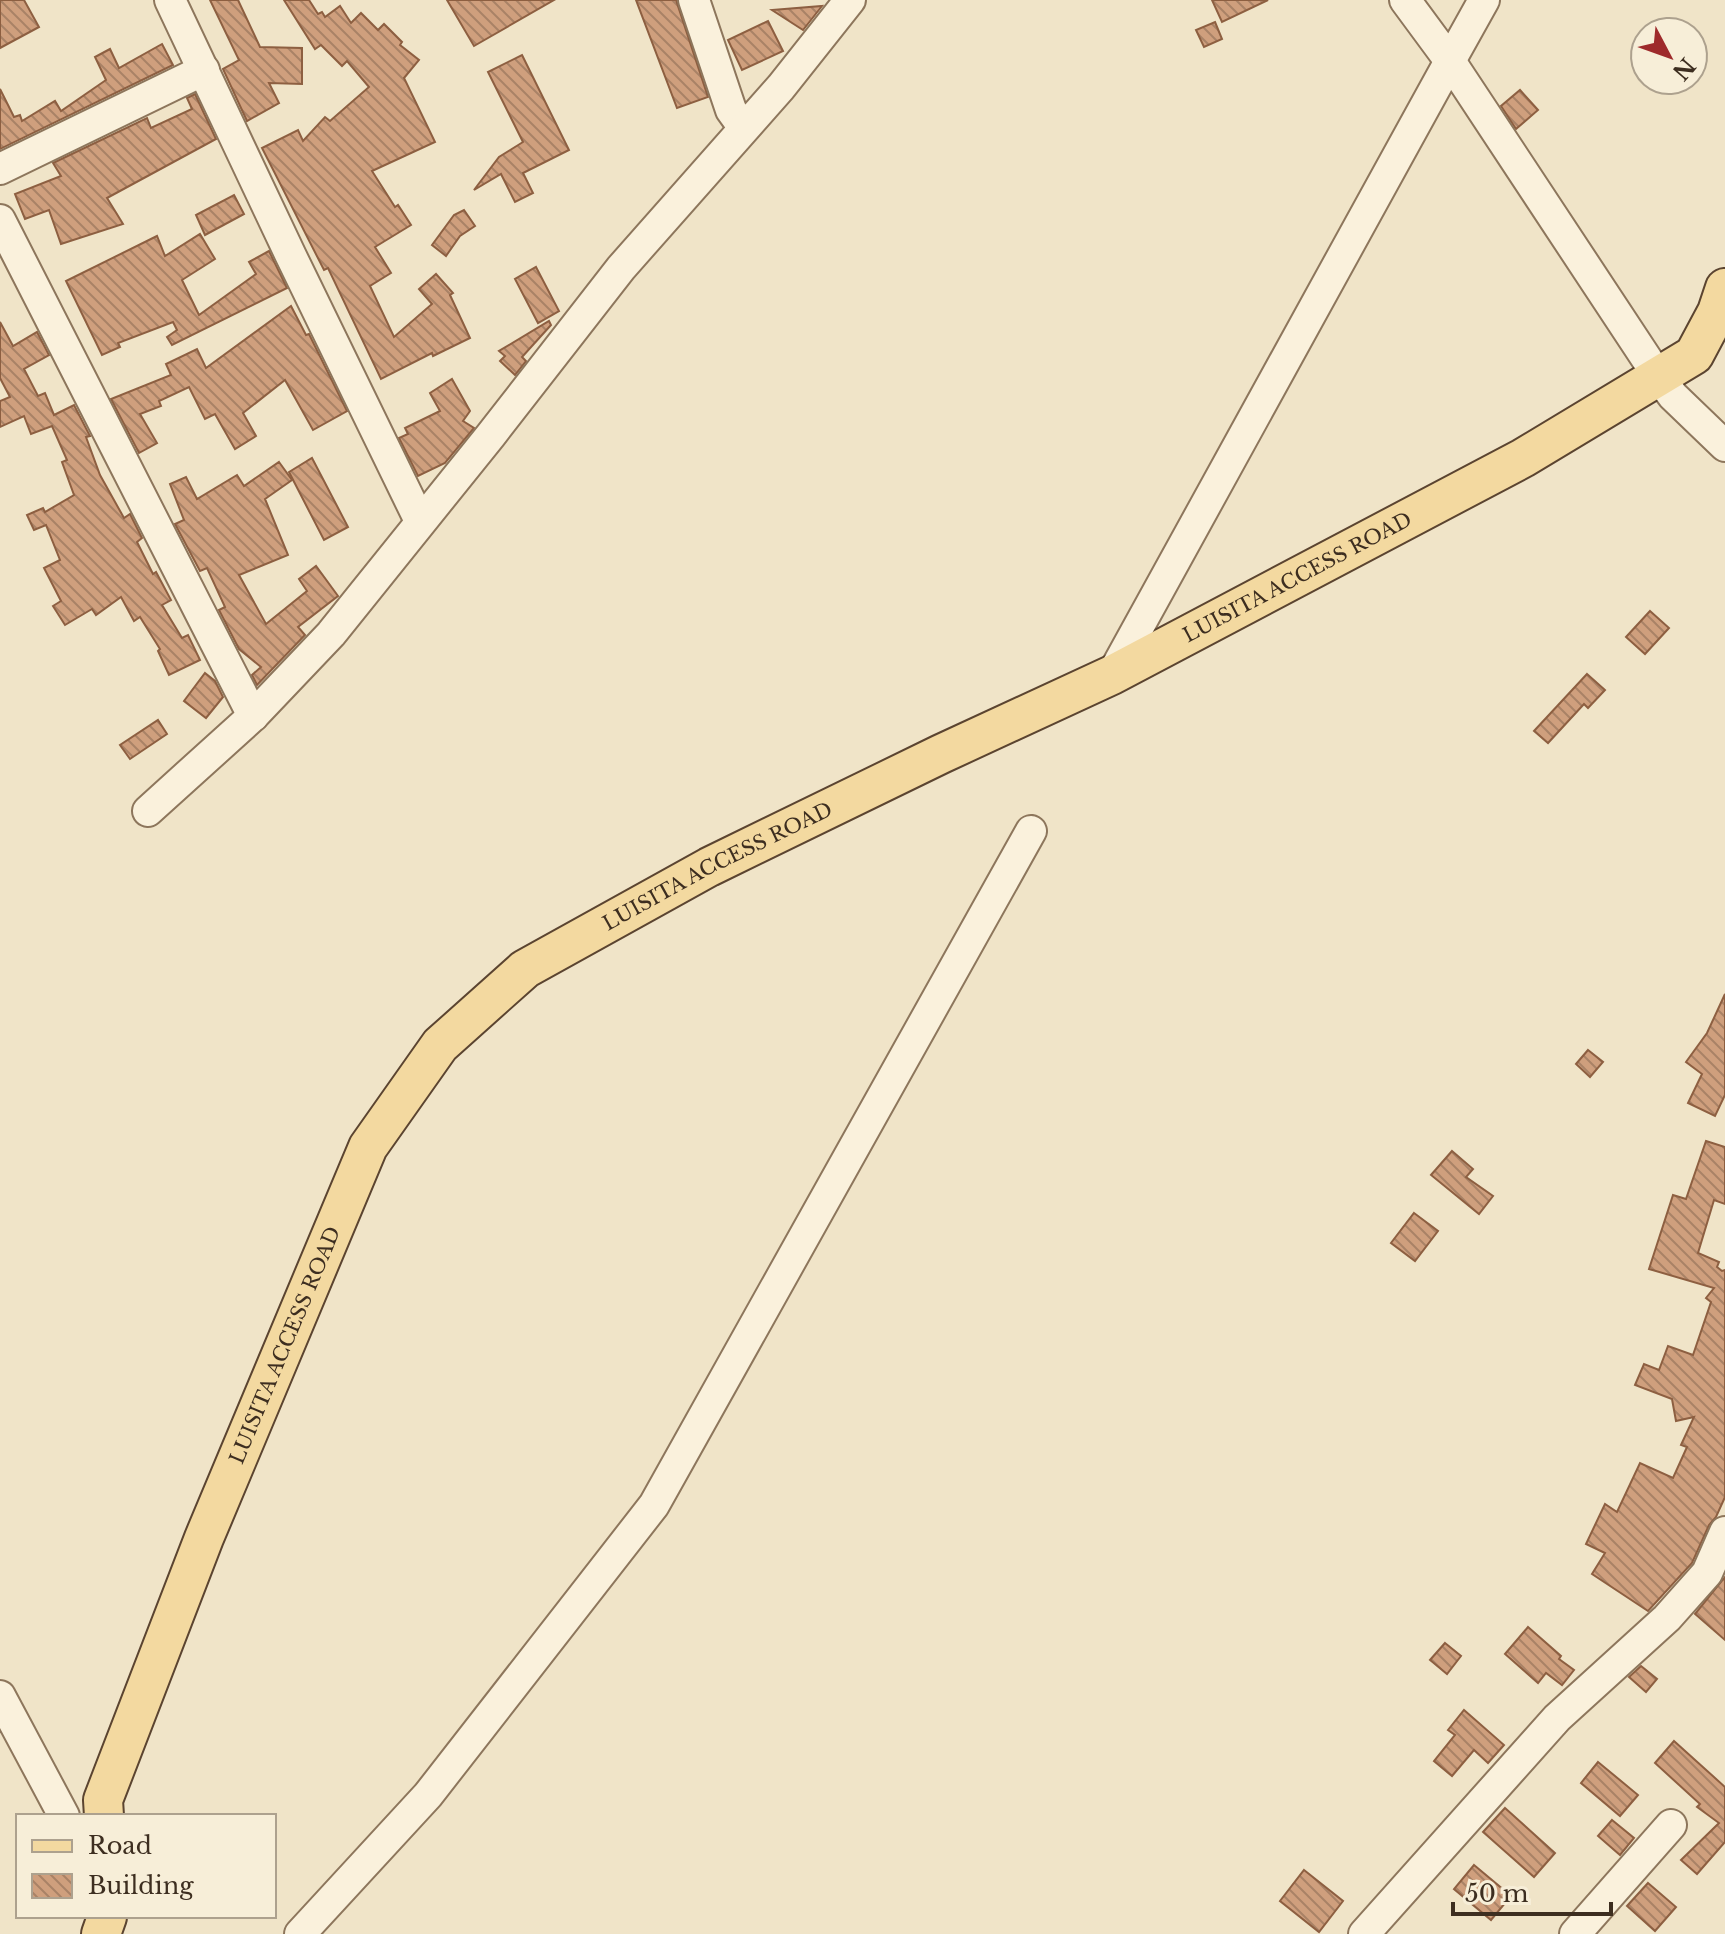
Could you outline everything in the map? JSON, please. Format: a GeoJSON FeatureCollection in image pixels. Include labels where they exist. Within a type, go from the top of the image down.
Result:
{"type":"FeatureCollection","features":[{"type":"Feature","properties":{"kind":"main road","name":"LUISITA ACCESS ROAD"},"geometry":{"type":"LineString","coordinates":[[104,1814],[103,1800],[204,1538],[368,1147],[440,1045],[525,969],[709,867],[1112,675],[1523,458],[1694,355],[1717,312],[1725,288]]}},
{"type":"Feature","properties":{"kind":"street"},"geometry":{"type":"LineString","coordinates":[[170,0],[420,521]]}},
{"type":"Feature","properties":{"kind":"street"},"geometry":{"type":"LineString","coordinates":[[694,0],[731,110],[744,128]]}},
{"type":"Feature","properties":{"kind":"street"},"geometry":{"type":"LineString","coordinates":[[148,811],[253,716],[331,634],[621,268],[810,53],[850,0]]}},
{"type":"Feature","properties":{"kind":"street"},"geometry":{"type":"LineString","coordinates":[[1405,0],[1450,61],[1658,376],[1673,396],[1725,446]]}},
{"type":"Feature","properties":{"kind":"street"},"geometry":{"type":"LineString","coordinates":[[1112,675],[1484,0]]}},
{"type":"Feature","properties":{"kind":"street"},"geometry":{"type":"LineString","coordinates":[[0,169],[204,70]]}},
{"type":"Feature","properties":{"kind":"street"},"geometry":{"type":"LineString","coordinates":[[0,220],[253,716]]}},
{"type":"Feature","properties":{"kind":"street"},"geometry":{"type":"LineString","coordinates":[[300,1934],[428,1795],[654,1505],[1031,831]]}},
{"type":"Feature","properties":{"kind":"street"},"geometry":{"type":"LineString","coordinates":[[1380,1928],[1557,1718],[1667,1618],[1707,1573],[1725,1532]]}},
{"type":"Feature","properties":{"kind":"street"},"geometry":{"type":"LineString","coordinates":[[0,1696],[63,1814]]}},
{"type":"Feature","properties":{"kind":"street"},"geometry":{"type":"LineString","coordinates":[[1575,1934],[1671,1825]]}},
{"type":"Feature","properties":{"kind":"building"},"geometry":{"type":"Polygon","coordinates":[[[0,0],[24,0],[39,27],[0,48],[0,0]]]}},
{"type":"Feature","properties":{"kind":"building"},"geometry":{"type":"Polygon","coordinates":[[[210,0],[238,0],[260,47],[302,48],[302,84],[269,83],[279,103],[247,121],[223,69],[239,60],[210,0]]]}},
{"type":"Feature","properties":{"kind":"building"},"geometry":{"type":"Polygon","coordinates":[[[284,0],[309,0],[318,14],[322,12],[325,17],[340,6],[351,23],[361,13],[378,30],[384,24],[402,42],[400,45],[419,60],[404,78],[435,142],[372,171],[395,207],[398,205],[411,225],[375,247],[391,273],[370,286],[394,337],[432,304],[419,289],[436,274],[453,293],[450,295],[470,338],[381,379],[328,268],[324,270],[262,148],[298,130],[303,141],[325,117],[330,121],[369,87],[347,61],[342,66],[321,45],[315,49],[284,0]]]}},
{"type":"Feature","properties":{"kind":"building"},"geometry":{"type":"Polygon","coordinates":[[[447,0],[554,0],[474,46],[447,0]]]}},
{"type":"Feature","properties":{"kind":"building"},"geometry":{"type":"Polygon","coordinates":[[[636,0],[676,0],[708,97],[677,108],[636,0]]]}},
{"type":"Feature","properties":{"kind":"building"},"geometry":{"type":"Polygon","coordinates":[[[1212,0],[1268,0],[1222,22],[1212,0]]]}},
{"type":"Feature","properties":{"kind":"building"},"geometry":{"type":"Polygon","coordinates":[[[822,6],[803,30],[772,10],[822,6]]]}},
{"type":"Feature","properties":{"kind":"building"},"geometry":{"type":"Polygon","coordinates":[[[768,21],[783,51],[742,70],[728,40],[768,21]]]}},
{"type":"Feature","properties":{"kind":"building"},"geometry":{"type":"Polygon","coordinates":[[[1215,22],[1222,39],[1204,47],[1196,30],[1215,22]]]}},
{"type":"Feature","properties":{"kind":"building"},"geometry":{"type":"Polygon","coordinates":[[[162,44],[173,65],[0,149],[0,89],[14,117],[20,115],[22,121],[55,101],[61,111],[106,80],[95,57],[110,49],[119,68],[162,44]]]}},
{"type":"Feature","properties":{"kind":"building"},"geometry":{"type":"Polygon","coordinates":[[[522,55],[569,150],[523,173],[533,193],[515,202],[501,174],[474,190],[499,157],[523,142],[488,72],[522,55]]]}},
{"type":"Feature","properties":{"kind":"building"},"geometry":{"type":"Polygon","coordinates":[[[1520,90],[1538,110],[1516,129],[1501,106],[1520,90]]]}},
{"type":"Feature","properties":{"kind":"building"},"geometry":{"type":"Polygon","coordinates":[[[195,94],[216,139],[107,198],[123,224],[61,244],[49,210],[25,219],[15,194],[61,176],[53,163],[147,118],[151,128],[192,109],[187,98],[195,94]]]}},
{"type":"Feature","properties":{"kind":"building"},"geometry":{"type":"Polygon","coordinates":[[[234,195],[244,214],[205,235],[196,215],[234,195]]]}},
{"type":"Feature","properties":{"kind":"building"},"geometry":{"type":"Polygon","coordinates":[[[464,210],[475,226],[460,236],[446,256],[432,245],[454,215],[464,210]]]}},
{"type":"Feature","properties":{"kind":"building"},"geometry":{"type":"Polygon","coordinates":[[[200,234],[215,259],[182,280],[199,315],[256,274],[249,262],[269,251],[287,288],[172,345],[167,337],[177,330],[173,322],[118,343],[120,347],[102,355],[66,281],[157,236],[165,256],[200,234]]]}},
{"type":"Feature","properties":{"kind":"building"},"geometry":{"type":"Polygon","coordinates":[[[536,267],[559,311],[538,323],[515,279],[536,267]]]}},
{"type":"Feature","properties":{"kind":"building"},"geometry":{"type":"Polygon","coordinates":[[[291,306],[306,335],[309,334],[347,411],[313,430],[285,380],[243,413],[256,436],[235,449],[215,414],[205,419],[189,387],[159,401],[161,406],[140,414],[157,443],[139,453],[111,399],[171,375],[166,364],[197,349],[206,368],[291,306]]]}},
{"type":"Feature","properties":{"kind":"building"},"geometry":{"type":"Polygon","coordinates":[[[549,321],[551,325],[522,357],[526,361],[515,375],[500,361],[505,356],[499,351],[549,321]]]}},
{"type":"Feature","properties":{"kind":"building"},"geometry":{"type":"Polygon","coordinates":[[[0,322],[13,346],[37,332],[49,355],[24,369],[38,396],[45,393],[54,415],[74,405],[90,436],[86,437],[100,475],[124,518],[130,514],[142,538],[137,542],[171,600],[162,605],[182,638],[188,635],[200,660],[169,675],[158,651],[160,649],[140,617],[134,621],[121,597],[96,615],[92,609],[65,625],[53,606],[61,601],[44,568],[60,560],[46,525],[34,530],[27,515],[43,508],[45,512],[74,495],[62,462],[67,460],[52,426],[31,434],[24,416],[0,427],[0,401],[10,397],[0,378],[0,322]]]}},
{"type":"Feature","properties":{"kind":"building"},"geometry":{"type":"Polygon","coordinates":[[[452,379],[470,411],[463,421],[474,428],[445,463],[418,476],[399,438],[408,434],[405,428],[440,411],[430,393],[452,379]]]}},
{"type":"Feature","properties":{"kind":"building"},"geometry":{"type":"Polygon","coordinates":[[[312,458],[348,527],[324,540],[289,472],[312,458]]]}},
{"type":"Feature","properties":{"kind":"building"},"geometry":{"type":"Polygon","coordinates":[[[279,462],[292,480],[265,499],[288,555],[239,575],[266,624],[307,591],[299,579],[316,566],[338,596],[298,627],[305,635],[257,685],[252,675],[261,667],[239,649],[219,610],[225,607],[207,568],[200,571],[175,524],[184,520],[170,484],[186,477],[197,499],[237,475],[244,486],[279,462]]]}},
{"type":"Feature","properties":{"kind":"building"},"geometry":{"type":"Polygon","coordinates":[[[1650,611],[1669,628],[1645,654],[1626,637],[1650,611]]]}},
{"type":"Feature","properties":{"kind":"building"},"geometry":{"type":"Polygon","coordinates":[[[205,673],[215,681],[223,697],[206,718],[184,701],[205,673]]]}},
{"type":"Feature","properties":{"kind":"building"},"geometry":{"type":"Polygon","coordinates":[[[1587,674],[1605,690],[1588,708],[1584,704],[1548,743],[1534,731],[1587,674]]]}},
{"type":"Feature","properties":{"kind":"building"},"geometry":{"type":"Polygon","coordinates":[[[158,720],[167,734],[130,759],[120,745],[158,720]]]}},
{"type":"Feature","properties":{"kind":"building"},"geometry":{"type":"Polygon","coordinates":[[[1725,994],[1725,1095],[1715,1116],[1688,1103],[1702,1074],[1686,1062],[1707,1033],[1725,994]]]}},
{"type":"Feature","properties":{"kind":"building"},"geometry":{"type":"Polygon","coordinates":[[[1588,1050],[1603,1062],[1590,1077],[1576,1064],[1588,1050]]]}},
{"type":"Feature","properties":{"kind":"building"},"geometry":{"type":"Polygon","coordinates":[[[1706,1141],[1725,1147],[1725,1204],[1714,1200],[1698,1253],[1719,1262],[1717,1267],[1725,1270],[1725,1497],[1692,1563],[1648,1611],[1592,1574],[1605,1553],[1586,1544],[1605,1504],[1617,1512],[1640,1463],[1673,1478],[1687,1447],[1681,1445],[1694,1417],[1676,1421],[1672,1399],[1635,1385],[1644,1364],[1659,1370],[1668,1346],[1693,1355],[1711,1302],[1706,1298],[1714,1288],[1649,1269],[1673,1195],[1686,1199],[1706,1141]]]}},
{"type":"Feature","properties":{"kind":"building"},"geometry":{"type":"Polygon","coordinates":[[[1452,1151],[1473,1169],[1466,1177],[1493,1196],[1479,1214],[1431,1175],[1452,1151]]]}},
{"type":"Feature","properties":{"kind":"building"},"geometry":{"type":"Polygon","coordinates":[[[1414,1213],[1438,1231],[1415,1261],[1391,1243],[1414,1213]]]}},
{"type":"Feature","properties":{"kind":"building"},"geometry":{"type":"Polygon","coordinates":[[[1725,1577],[1725,1640],[1695,1614],[1725,1577]]]}},
{"type":"Feature","properties":{"kind":"building"},"geometry":{"type":"Polygon","coordinates":[[[1528,1627],[1574,1670],[1562,1685],[1546,1673],[1538,1683],[1505,1654],[1528,1627]]]}},
{"type":"Feature","properties":{"kind":"building"},"geometry":{"type":"Polygon","coordinates":[[[1445,1643],[1461,1656],[1447,1674],[1430,1660],[1445,1643]]]}},
{"type":"Feature","properties":{"kind":"building"},"geometry":{"type":"Polygon","coordinates":[[[1641,1666],[1657,1679],[1646,1692],[1629,1677],[1641,1666]]]}},
{"type":"Feature","properties":{"kind":"building"},"geometry":{"type":"Polygon","coordinates":[[[1464,1710],[1504,1745],[1488,1763],[1474,1750],[1452,1776],[1434,1761],[1455,1735],[1448,1730],[1464,1710]]]}},
{"type":"Feature","properties":{"kind":"building"},"geometry":{"type":"Polygon","coordinates":[[[1674,1741],[1725,1787],[1725,1842],[1697,1874],[1681,1860],[1719,1823],[1697,1807],[1700,1804],[1655,1763],[1674,1741]]]}},
{"type":"Feature","properties":{"kind":"building"},"geometry":{"type":"Polygon","coordinates":[[[1598,1762],[1638,1795],[1620,1816],[1581,1783],[1598,1762]]]}},
{"type":"Feature","properties":{"kind":"building"},"geometry":{"type":"Polygon","coordinates":[[[1505,1808],[1555,1853],[1534,1877],[1483,1832],[1505,1808]]]}},
{"type":"Feature","properties":{"kind":"building"},"geometry":{"type":"Polygon","coordinates":[[[1612,1820],[1634,1838],[1620,1855],[1598,1836],[1612,1820]]]}},
{"type":"Feature","properties":{"kind":"building"},"geometry":{"type":"Polygon","coordinates":[[[1474,1865],[1511,1896],[1491,1920],[1454,1889],[1474,1865]]]}},
{"type":"Feature","properties":{"kind":"building"},"geometry":{"type":"Polygon","coordinates":[[[1304,1870],[1343,1901],[1319,1932],[1280,1901],[1304,1870]]]}},
{"type":"Feature","properties":{"kind":"building"},"geometry":{"type":"Polygon","coordinates":[[[1648,1883],[1676,1907],[1655,1931],[1627,1906],[1648,1883]]]}}]}
